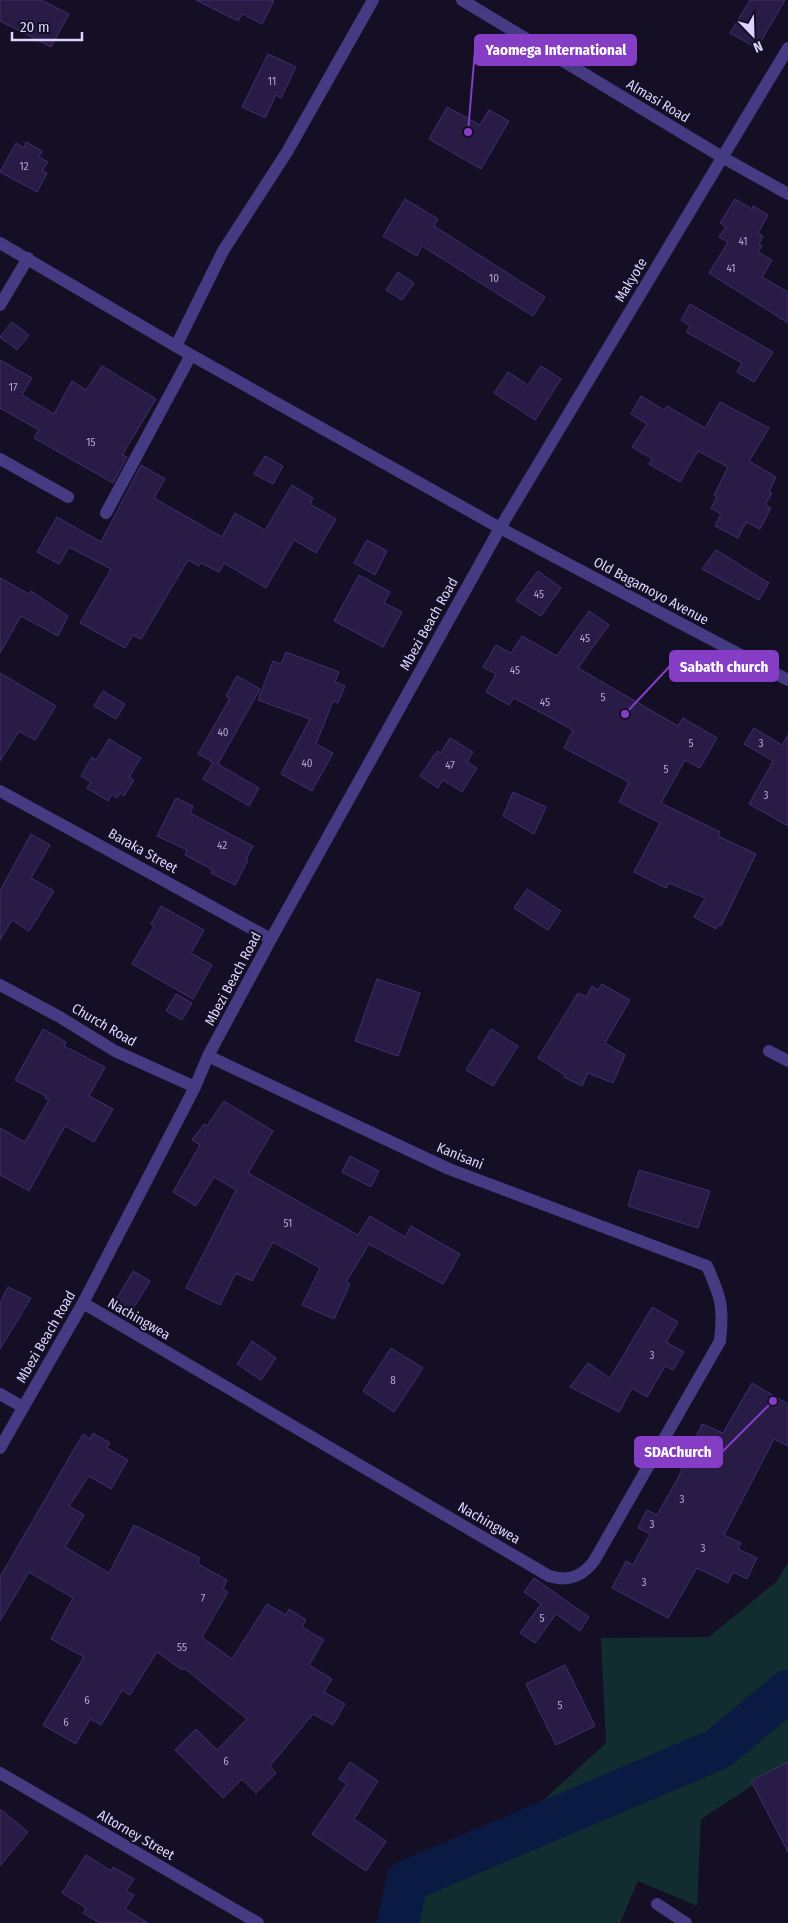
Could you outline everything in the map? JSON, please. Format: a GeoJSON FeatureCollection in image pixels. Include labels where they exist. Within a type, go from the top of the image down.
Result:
{"type":"FeatureCollection","features":[{"type":"Feature","properties":{"kind":"street"},"geometry":{"type":"LineString","coordinates":[[176,346],[223,251],[287,152],[373,0]]}},
{"type":"Feature","properties":{"kind":"street","name":"Almasi Road"},"geometry":{"type":"LineString","coordinates":[[462,0],[722,157],[788,194]]}},
{"type":"Feature","properties":{"kind":"street","name":"Makyote"},"geometry":{"type":"LineString","coordinates":[[500,528],[788,48]]}},
{"type":"Feature","properties":{"kind":"street","name":"Old Bagamoyo Avenue"},"geometry":{"type":"LineString","coordinates":[[0,243],[191,355],[500,528],[788,680]]}},
{"type":"Feature","properties":{"kind":"street"},"geometry":{"type":"LineString","coordinates":[[0,305],[28,258]]}},
{"type":"Feature","properties":{"kind":"street"},"geometry":{"type":"LineString","coordinates":[[106,513],[191,355]]}},
{"type":"Feature","properties":{"kind":"street"},"geometry":{"type":"LineString","coordinates":[[0,459],[68,497]]}},
{"type":"Feature","properties":{"kind":"street","name":"Mbezi Beach Road"},"geometry":{"type":"LineString","coordinates":[[0,1448],[83,1304],[195,1086],[208,1056],[271,939],[500,528]]}},
{"type":"Feature","properties":{"kind":"street","name":"Baraka Street"},"geometry":{"type":"LineString","coordinates":[[0,791],[271,939]]}},
{"type":"Feature","properties":{"kind":"street","name":"Church Road"},"geometry":{"type":"LineString","coordinates":[[0,985],[58,1016],[115,1051],[195,1086]]}},
{"type":"Feature","properties":{"kind":"street"},"geometry":{"type":"LineString","coordinates":[[768,1051],[788,1061]]}},
{"type":"Feature","properties":{"kind":"street","name":"Kanisani"},"geometry":{"type":"LineString","coordinates":[[208,1056],[449,1169],[707,1266]]}},
{"type":"Feature","properties":{"kind":"street","name":"Nachingwea"},"geometry":{"type":"LineString","coordinates":[[83,1304],[549,1576],[559,1579],[580,1575],[594,1561],[720,1341],[723,1318],[720,1296],[707,1266]]}},
{"type":"Feature","properties":{"kind":"street"},"geometry":{"type":"LineString","coordinates":[[0,1394],[23,1407]]}},
{"type":"Feature","properties":{"kind":"street","name":"Altorney Street"},"geometry":{"type":"LineString","coordinates":[[0,1773],[258,1923]]}},
{"type":"Feature","properties":{"kind":"street"},"geometry":{"type":"LineString","coordinates":[[657,1904],[686,1923]]}},
{"type":"Feature","properties":{"kind":"green space"},"geometry":{"type":"Polygon","coordinates":[[[788,1563],[788,1775],[761,1780],[701,1819],[697,1906],[638,1881],[620,1923],[382,1923],[395,1882],[505,1835],[606,1743],[601,1638],[709,1637],[776,1582],[788,1563]]]}},
{"type":"Feature","properties":{"kind":"building"},"geometry":{"type":"Polygon","coordinates":[[[0,0],[41,0],[69,14],[51,47],[0,21],[0,0]]]}},
{"type":"Feature","properties":{"kind":"building"},"geometry":{"type":"Polygon","coordinates":[[[196,0],[274,0],[262,24],[242,14],[238,21],[196,0]]]}},
{"type":"Feature","properties":{"kind":"building"},"geometry":{"type":"Polygon","coordinates":[[[750,0],[785,0],[757,48],[730,33],[750,0]]]}},
{"type":"Feature","properties":{"kind":"building"},"geometry":{"type":"Polygon","coordinates":[[[268,54],[296,67],[281,98],[276,95],[265,118],[242,107],[268,54]]]}},
{"type":"Feature","properties":{"kind":"building"},"geometry":{"type":"Polygon","coordinates":[[[447,107],[480,125],[489,110],[509,121],[481,169],[429,139],[447,107]]]}},
{"type":"Feature","properties":{"kind":"building"},"geometry":{"type":"Polygon","coordinates":[[[26,142],[42,151],[39,157],[48,162],[42,171],[47,173],[37,192],[0,172],[16,143],[24,148],[26,142]]]}},
{"type":"Feature","properties":{"kind":"building"},"geometry":{"type":"Polygon","coordinates":[[[405,199],[438,219],[434,226],[545,297],[533,316],[422,246],[417,256],[383,236],[405,199]]]}},
{"type":"Feature","properties":{"kind":"building"},"geometry":{"type":"Polygon","coordinates":[[[735,199],[752,209],[753,206],[768,215],[758,233],[763,236],[759,244],[762,246],[758,252],[772,260],[762,277],[788,292],[788,323],[709,273],[728,242],[719,237],[726,227],[720,223],[735,199]]]}},
{"type":"Feature","properties":{"kind":"building"},"geometry":{"type":"Polygon","coordinates":[[[398,272],[414,283],[402,300],[386,290],[398,272]]]}},
{"type":"Feature","properties":{"kind":"building"},"geometry":{"type":"Polygon","coordinates":[[[690,304],[773,352],[754,382],[737,372],[742,363],[686,332],[690,326],[681,320],[690,304]]]}},
{"type":"Feature","properties":{"kind":"building"},"geometry":{"type":"Polygon","coordinates":[[[12,322],[29,335],[17,350],[0,337],[12,322]]]}},
{"type":"Feature","properties":{"kind":"building"},"geometry":{"type":"Polygon","coordinates":[[[0,360],[32,378],[22,395],[54,414],[72,381],[86,390],[102,366],[156,399],[122,455],[127,457],[113,483],[34,438],[39,430],[0,408],[0,360]]]}},
{"type":"Feature","properties":{"kind":"building"},"geometry":{"type":"Polygon","coordinates":[[[541,366],[561,379],[535,420],[494,393],[508,372],[528,385],[541,366]]]}},
{"type":"Feature","properties":{"kind":"building"},"geometry":{"type":"Polygon","coordinates":[[[641,396],[664,410],[667,406],[705,428],[720,402],[769,428],[749,461],[776,477],[769,492],[772,493],[765,505],[771,508],[760,529],[746,522],[738,538],[715,526],[721,514],[711,508],[717,497],[714,495],[728,467],[698,451],[680,482],[649,464],[652,459],[632,447],[647,424],[631,414],[641,396]]]}},
{"type":"Feature","properties":{"kind":"building"},"geometry":{"type":"Polygon","coordinates":[[[265,456],[283,466],[273,484],[254,474],[265,456]]]}},
{"type":"Feature","properties":{"kind":"building"},"geometry":{"type":"Polygon","coordinates":[[[141,465],[165,479],[154,498],[222,537],[235,513],[265,530],[292,485],[313,498],[310,504],[336,519],[316,553],[294,540],[266,588],[224,563],[219,572],[201,563],[199,566],[188,560],[141,639],[133,635],[125,648],[80,623],[111,569],[69,547],[59,564],[37,552],[57,517],[101,542],[141,465]]]}},
{"type":"Feature","properties":{"kind":"building"},"geometry":{"type":"Polygon","coordinates":[[[367,540],[387,551],[375,575],[354,563],[367,540]]]}},
{"type":"Feature","properties":{"kind":"building"},"geometry":{"type":"Polygon","coordinates":[[[716,550],[769,583],[759,600],[702,569],[716,550]]]}},
{"type":"Feature","properties":{"kind":"building"},"geometry":{"type":"Polygon","coordinates":[[[538,571],[561,588],[541,616],[516,600],[538,571]]]}},
{"type":"Feature","properties":{"kind":"building"},"geometry":{"type":"Polygon","coordinates":[[[359,575],[390,592],[384,603],[402,612],[383,647],[334,621],[359,575]]]}},
{"type":"Feature","properties":{"kind":"building"},"geometry":{"type":"Polygon","coordinates":[[[0,578],[29,594],[31,591],[68,616],[58,636],[21,616],[0,653],[0,578]]]}},
{"type":"Feature","properties":{"kind":"building"},"geometry":{"type":"Polygon","coordinates":[[[589,611],[609,625],[578,668],[678,726],[683,718],[717,738],[700,768],[685,760],[661,803],[720,832],[718,836],[756,854],[721,926],[718,925],[716,929],[694,917],[705,898],[669,883],[666,888],[634,872],[660,823],[619,802],[629,782],[564,748],[573,730],[514,698],[509,705],[486,692],[496,674],[483,667],[496,645],[511,653],[522,636],[557,656],[589,611]]]}},
{"type":"Feature","properties":{"kind":"building"},"geometry":{"type":"Polygon","coordinates":[[[286,652],[339,672],[335,682],[345,686],[338,703],[333,701],[316,744],[333,753],[312,791],[281,774],[310,719],[258,700],[273,661],[281,664],[286,652]]]}},
{"type":"Feature","properties":{"kind":"building"},"geometry":{"type":"Polygon","coordinates":[[[0,673],[56,706],[35,740],[19,731],[0,761],[0,673]]]}},
{"type":"Feature","properties":{"kind":"building"},"geometry":{"type":"Polygon","coordinates":[[[237,676],[260,689],[218,764],[259,788],[249,806],[203,779],[213,762],[198,754],[230,698],[226,696],[237,676]]]}},
{"type":"Feature","properties":{"kind":"building"},"geometry":{"type":"Polygon","coordinates":[[[103,691],[125,704],[116,719],[94,706],[103,691]]]}},
{"type":"Feature","properties":{"kind":"building"},"geometry":{"type":"Polygon","coordinates":[[[754,728],[782,745],[788,735],[788,826],[749,804],[773,761],[744,744],[754,728]]]}},
{"type":"Feature","properties":{"kind":"building"},"geometry":{"type":"Polygon","coordinates":[[[450,738],[473,752],[467,762],[477,768],[462,792],[443,780],[438,788],[420,776],[437,751],[441,753],[450,738]]]}},
{"type":"Feature","properties":{"kind":"building"},"geometry":{"type":"Polygon","coordinates":[[[109,739],[141,758],[129,777],[134,780],[124,796],[120,793],[117,798],[112,794],[108,801],[87,788],[91,782],[81,776],[92,757],[96,760],[109,739]]]}},
{"type":"Feature","properties":{"kind":"building"},"geometry":{"type":"Polygon","coordinates":[[[513,792],[546,807],[534,834],[503,816],[513,792]]]}},
{"type":"Feature","properties":{"kind":"building"},"geometry":{"type":"Polygon","coordinates":[[[176,798],[193,806],[190,813],[253,846],[235,885],[211,873],[213,870],[185,855],[187,850],[157,836],[176,798]]]}},
{"type":"Feature","properties":{"kind":"building"},"geometry":{"type":"Polygon","coordinates":[[[31,834],[50,845],[31,878],[54,891],[29,931],[12,920],[0,940],[0,891],[31,834]]]}},
{"type":"Feature","properties":{"kind":"building"},"geometry":{"type":"Polygon","coordinates":[[[527,889],[561,911],[548,930],[514,908],[527,889]]]}},
{"type":"Feature","properties":{"kind":"building"},"geometry":{"type":"Polygon","coordinates":[[[161,906],[204,930],[191,953],[212,965],[193,999],[132,964],[154,926],[151,924],[161,906]]]}},
{"type":"Feature","properties":{"kind":"building"},"geometry":{"type":"Polygon","coordinates":[[[377,979],[420,993],[398,1056],[355,1041],[377,979]]]}},
{"type":"Feature","properties":{"kind":"building"},"geometry":{"type":"Polygon","coordinates":[[[602,984],[630,1000],[605,1043],[625,1055],[613,1083],[588,1073],[582,1086],[564,1077],[565,1075],[538,1058],[578,993],[586,997],[592,986],[598,990],[602,984]]]}},
{"type":"Feature","properties":{"kind":"building"},"geometry":{"type":"Polygon","coordinates":[[[176,994],[192,1003],[182,1020],[166,1011],[176,994]]]}},
{"type":"Feature","properties":{"kind":"building"},"geometry":{"type":"Polygon","coordinates":[[[43,1029],[66,1042],[64,1046],[105,1067],[89,1096],[113,1109],[94,1142],[65,1126],[29,1191],[0,1175],[0,1128],[25,1142],[49,1100],[45,1098],[46,1096],[15,1080],[43,1029]]]}},
{"type":"Feature","properties":{"kind":"building"},"geometry":{"type":"Polygon","coordinates":[[[491,1029],[518,1046],[493,1086],[466,1070],[491,1029]]]}},
{"type":"Feature","properties":{"kind":"building"},"geometry":{"type":"Polygon","coordinates":[[[224,1101],[273,1131],[248,1173],[358,1235],[370,1216],[405,1237],[411,1226],[460,1254],[443,1284],[369,1244],[346,1282],[350,1284],[334,1319],[302,1305],[320,1268],[273,1242],[252,1281],[236,1273],[220,1305],[186,1288],[236,1190],[214,1177],[196,1206],[173,1192],[200,1145],[192,1140],[204,1124],[207,1126],[224,1101]]]}},
{"type":"Feature","properties":{"kind":"building"},"geometry":{"type":"Polygon","coordinates":[[[350,1156],[379,1171],[371,1187],[342,1172],[350,1156]]]}},
{"type":"Feature","properties":{"kind":"building"},"geometry":{"type":"Polygon","coordinates":[[[639,1170],[710,1191],[698,1228],[628,1206],[639,1170]]]}},
{"type":"Feature","properties":{"kind":"building"},"geometry":{"type":"Polygon","coordinates":[[[133,1271],[150,1281],[131,1312],[115,1302],[133,1271]]]}},
{"type":"Feature","properties":{"kind":"building"},"geometry":{"type":"Polygon","coordinates":[[[8,1287],[31,1298],[0,1349],[0,1303],[8,1287]]]}},
{"type":"Feature","properties":{"kind":"building"},"geometry":{"type":"Polygon","coordinates":[[[652,1307],[678,1322],[666,1342],[684,1352],[673,1370],[665,1366],[647,1397],[632,1388],[619,1412],[570,1387],[588,1363],[610,1378],[652,1307]]]}},
{"type":"Feature","properties":{"kind":"building"},"geometry":{"type":"Polygon","coordinates":[[[252,1341],[276,1358],[261,1380],[237,1364],[252,1341]]]}},
{"type":"Feature","properties":{"kind":"building"},"geometry":{"type":"Polygon","coordinates":[[[391,1348],[423,1368],[394,1412],[363,1391],[391,1348]]]}},
{"type":"Feature","properties":{"kind":"building"},"geometry":{"type":"Polygon","coordinates":[[[752,1383],[788,1404],[788,1446],[774,1439],[724,1535],[741,1543],[738,1549],[757,1558],[747,1579],[733,1572],[728,1583],[697,1568],[668,1618],[612,1588],[626,1561],[633,1565],[650,1534],[638,1528],[647,1510],[657,1515],[678,1478],[702,1424],[723,1433],[752,1383]]]}},
{"type":"Feature","properties":{"kind":"building"},"geometry":{"type":"Polygon","coordinates":[[[93,1433],[110,1443],[107,1448],[128,1460],[111,1489],[89,1476],[69,1506],[84,1515],[65,1547],[109,1573],[134,1525],[200,1558],[198,1564],[227,1580],[223,1589],[228,1592],[202,1637],[232,1659],[267,1604],[286,1615],[289,1609],[306,1620],[302,1627],[324,1640],[309,1665],[332,1679],[324,1692],[345,1704],[333,1725],[313,1714],[270,1766],[276,1773],[256,1793],[242,1779],[223,1798],[175,1750],[196,1729],[217,1750],[247,1719],[184,1668],[182,1670],[157,1652],[130,1695],[122,1690],[101,1725],[90,1719],[76,1744],[43,1725],[84,1657],[51,1639],[73,1598],[29,1572],[0,1621],[0,1577],[83,1434],[90,1439],[93,1433]]]}},
{"type":"Feature","properties":{"kind":"building"},"geometry":{"type":"Polygon","coordinates":[[[534,1578],[589,1617],[580,1631],[556,1614],[535,1643],[520,1633],[541,1604],[524,1592],[534,1578]]]}},
{"type":"Feature","properties":{"kind":"building"},"geometry":{"type":"Polygon","coordinates":[[[565,1665],[595,1726],[556,1745],[526,1684],[565,1665]]]}},
{"type":"Feature","properties":{"kind":"building"},"geometry":{"type":"Polygon","coordinates":[[[350,1762],[378,1781],[354,1819],[386,1841],[366,1871],[312,1834],[347,1784],[339,1779],[350,1762]]]}},
{"type":"Feature","properties":{"kind":"building"},"geometry":{"type":"Polygon","coordinates":[[[788,1762],[788,1852],[751,1781],[788,1762]]]}},
{"type":"Feature","properties":{"kind":"building"},"geometry":{"type":"Polygon","coordinates":[[[0,1809],[28,1832],[0,1866],[0,1809]]]}},
{"type":"Feature","properties":{"kind":"building"},"geometry":{"type":"Polygon","coordinates":[[[86,1855],[111,1871],[113,1867],[134,1879],[126,1891],[134,1895],[125,1909],[148,1923],[100,1923],[83,1913],[86,1908],[62,1893],[86,1855]]]}},
{"type":"Feature","properties":{"kind":"waterway"},"geometry":{"type":"LineString","coordinates":[[398,1923],[407,1881],[718,1749],[788,1691]]}},
{"type":"Feature","properties":{"kind":"place","name":"Yaomega International"},"geometry":{"type":"Point","coordinates":[468,132]}},
{"type":"Feature","properties":{"kind":"place","name":"Sabath church"},"geometry":{"type":"Point","coordinates":[625,714]}},
{"type":"Feature","properties":{"kind":"place","name":"SDAChurch"},"geometry":{"type":"Point","coordinates":[773,1401]}}]}
